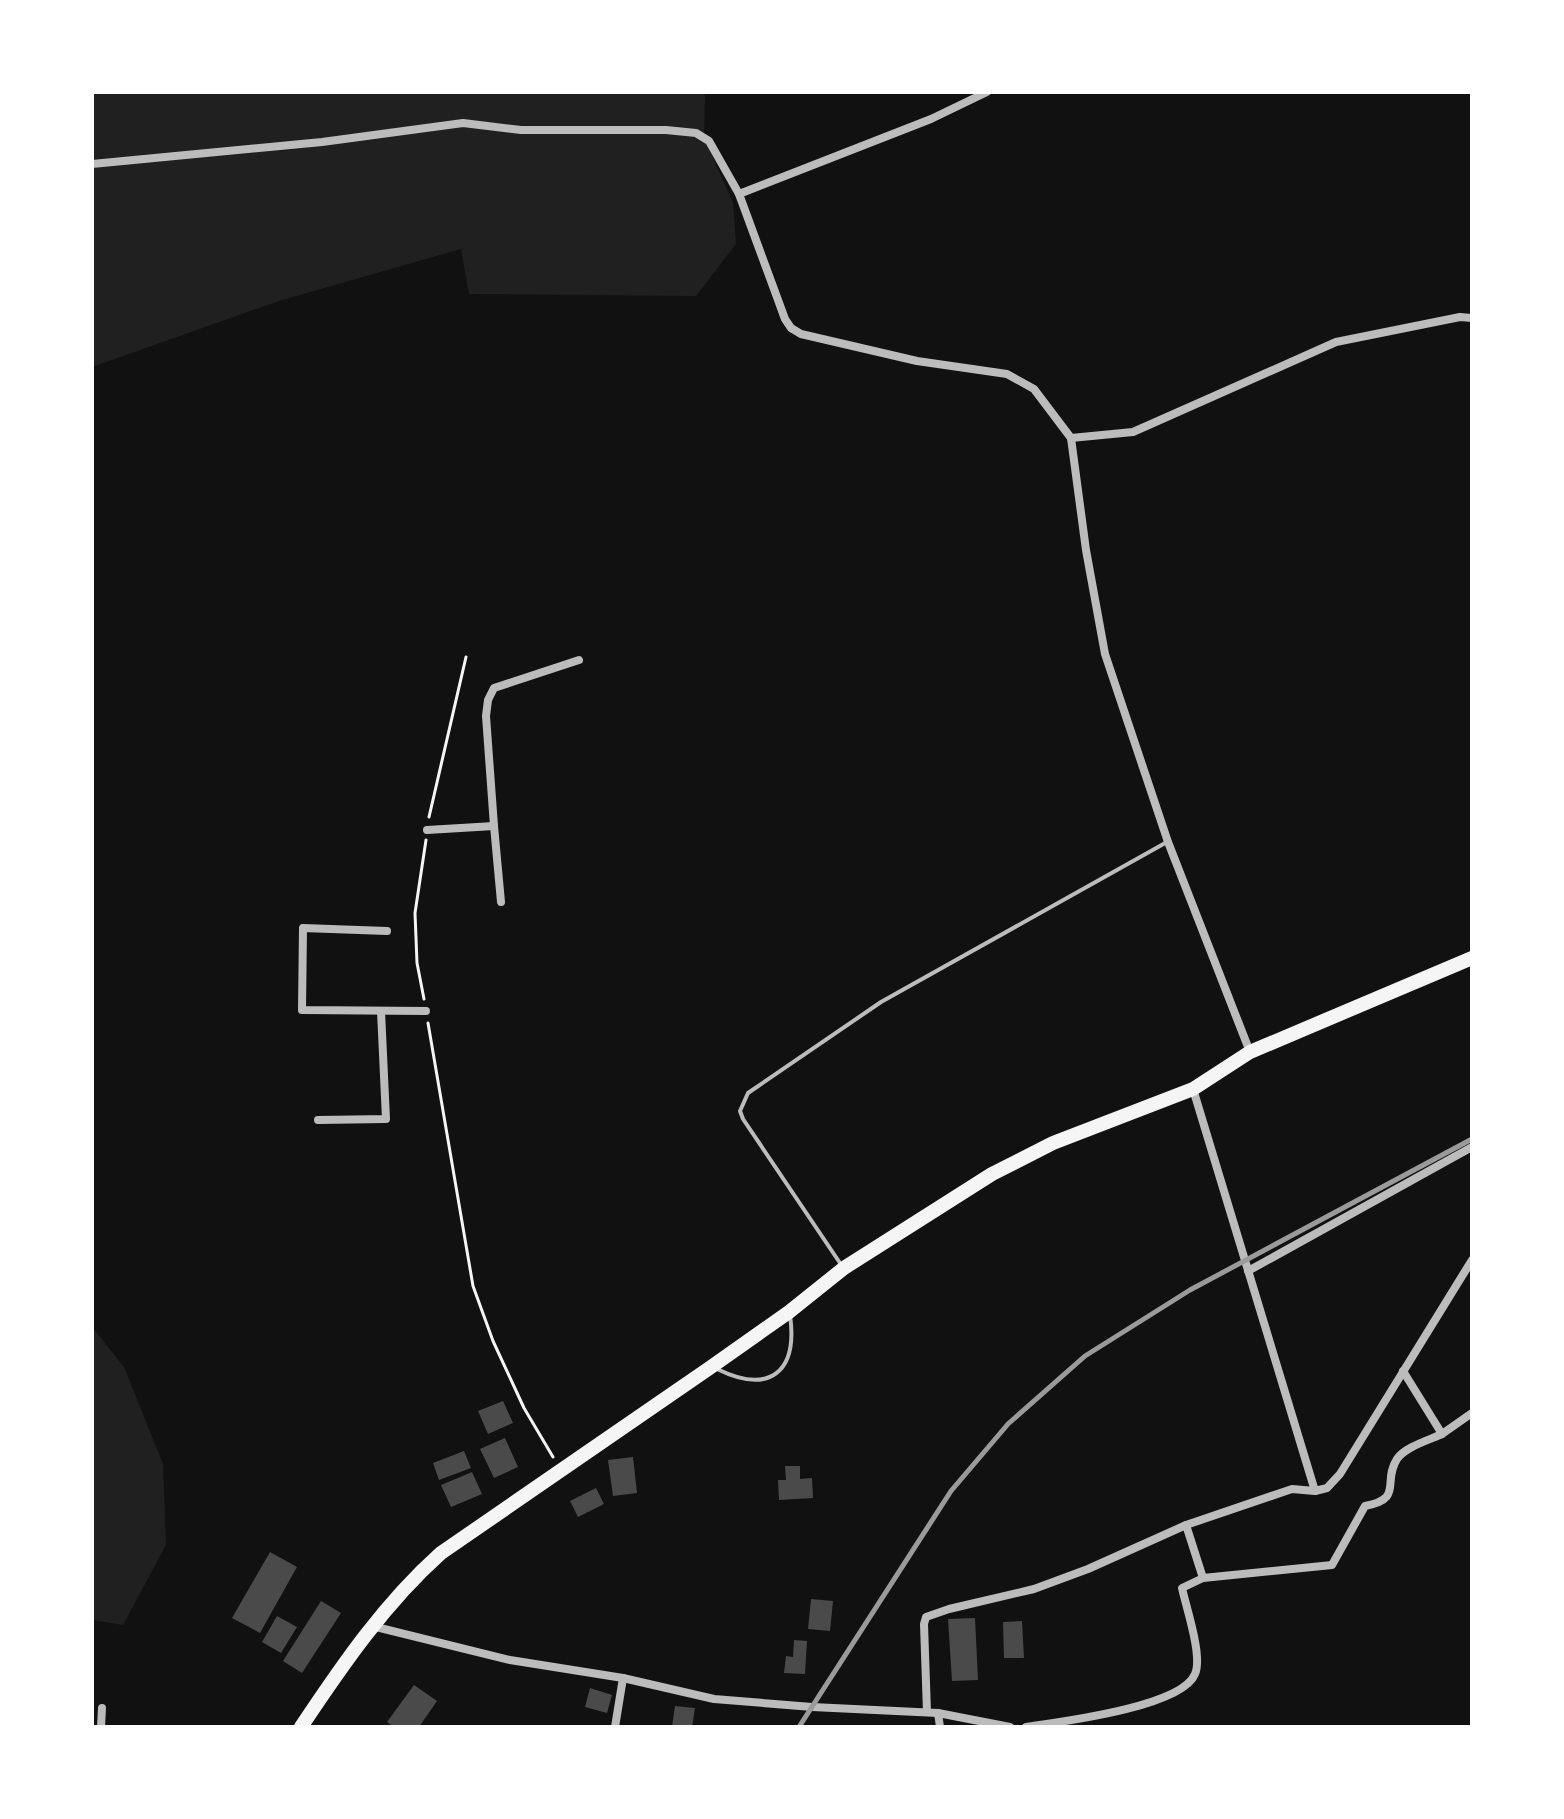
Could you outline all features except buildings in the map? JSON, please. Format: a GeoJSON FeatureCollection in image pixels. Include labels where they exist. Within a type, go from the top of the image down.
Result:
{"type":"FeatureCollection","features":[{"type":"Feature","properties":{"kind":"highway"},"geometry":{"type":"LineString","coordinates":[[301,1727],[371,1626],[410,1581],[441,1553],[789,1312],[844,1268],[992,1174],[1053,1143],[1193,1089],[1250,1052],[1472,958]]}},
{"type":"Feature","properties":{"kind":"street"},"geometry":{"type":"LineString","coordinates":[[739,194],[931,119],[987,92]]}},
{"type":"Feature","properties":{"kind":"street"},"geometry":{"type":"LineString","coordinates":[[92,164],[322,142],[463,123],[561,131],[666,130],[696,133],[709,141],[739,194],[774,293],[791,328],[801,334],[917,361],[1007,374],[1034,389],[1071,438],[1086,550],[1105,654],[1168,842],[1250,1052]]}},
{"type":"Feature","properties":{"kind":"street"},"geometry":{"type":"LineString","coordinates":[[1071,438],[1133,432],[1336,342],[1460,317],[1472,318]]}},
{"type":"Feature","properties":{"kind":"street"},"geometry":{"type":"LineString","coordinates":[[501,902],[486,716],[488,700],[494,688],[579,660]]}},
{"type":"Feature","properties":{"kind":"street"},"geometry":{"type":"LineString","coordinates":[[427,830],[494,826]]}},
{"type":"Feature","properties":{"kind":"street"},"geometry":{"type":"LineString","coordinates":[[387,931],[303,928],[302,1010],[426,1011]]}},
{"type":"Feature","properties":{"kind":"street"},"geometry":{"type":"LineString","coordinates":[[318,1120],[386,1119],[381,1011]]}},
{"type":"Feature","properties":{"kind":"street"},"geometry":{"type":"LineString","coordinates":[[1193,1089],[1315,1491]]}},
{"type":"Feature","properties":{"kind":"street"},"geometry":{"type":"LineString","coordinates":[[1248,1271],[1472,1147]]}},
{"type":"Feature","properties":{"kind":"street"},"geometry":{"type":"LineString","coordinates":[[927,1712],[926,1617],[1034,1589],[1088,1569],[1186,1525],[1292,1489],[1315,1491],[1327,1488],[1340,1474],[1472,1260]]}},
{"type":"Feature","properties":{"kind":"street"},"geometry":{"type":"LineString","coordinates":[[1403,1371],[1442,1434]]}},
{"type":"Feature","properties":{"kind":"street"},"geometry":{"type":"LineString","coordinates":[[1026,1727],[1129,1710],[1186,1685],[1196,1673],[1197,1656],[1182,1588],[1203,1578],[1332,1565],[1365,1506],[1380,1503],[1391,1493],[1397,1460],[1472,1413]]}},
{"type":"Feature","properties":{"kind":"street"},"geometry":{"type":"LineString","coordinates":[[1186,1525],[1203,1578]]}},
{"type":"Feature","properties":{"kind":"street"},"geometry":{"type":"LineString","coordinates":[[371,1626],[510,1660],[623,1678],[714,1699],[938,1713],[1010,1727]]}},
{"type":"Feature","properties":{"kind":"street"},"geometry":{"type":"LineString","coordinates":[[615,1727],[623,1678]]}},
{"type":"Feature","properties":{"kind":"street"},"geometry":{"type":"LineString","coordinates":[[101,1727],[102,1708]]}},
{"type":"Feature","properties":{"kind":"street"},"geometry":{"type":"LineString","coordinates":[[938,1713],[940,1727]]}},
{"type":"Feature","properties":{"kind":"lane"},"geometry":{"type":"LineString","coordinates":[[844,1268],[743,1119],[740,1111],[748,1093],[881,1002],[1168,842]]}},
{"type":"Feature","properties":{"kind":"lane"},"geometry":{"type":"LineString","coordinates":[[711,1367],[745,1380],[762,1381],[774,1377],[779,1373],[793,1343],[789,1312]]}},
{"type":"Feature","properties":{"kind":"path"},"geometry":{"type":"LineString","coordinates":[[466,657],[435,783],[427,830],[415,913],[417,963],[473,1286],[493,1341],[524,1408],[561,1471]]}},
{"type":"Feature","properties":{"kind":"shaded area"},"geometry":{"type":"Polygon","coordinates":[[[92,92],[705,92],[704,137],[733,203],[736,244],[696,296],[469,294],[461,249],[279,301],[92,367],[92,92]]]}},
{"type":"Feature","properties":{"kind":"shaded area"},"geometry":{"type":"Polygon","coordinates":[[[92,1327],[124,1367],[163,1464],[166,1545],[123,1625],[92,1620],[92,1327]]]}},
{"type":"Feature","properties":{"kind":"railway"},"geometry":{"type":"LineString","coordinates":[[799,1727],[951,1491],[1008,1424],[1085,1356],[1190,1290],[1472,1139]]}}]}
